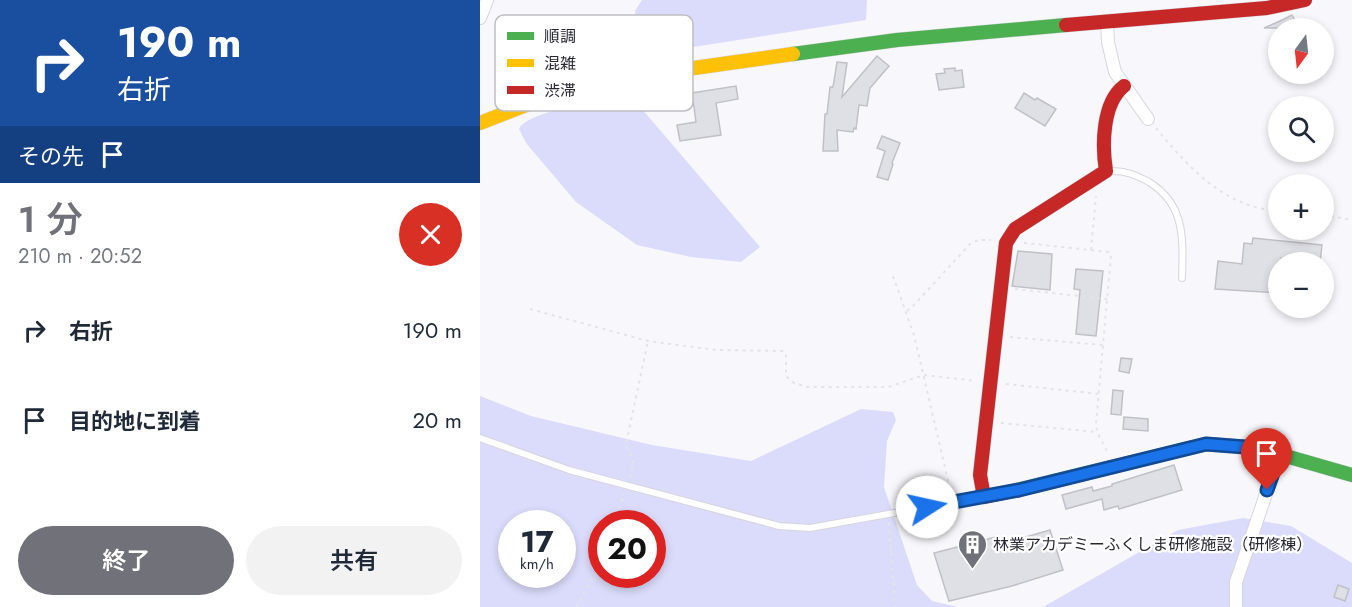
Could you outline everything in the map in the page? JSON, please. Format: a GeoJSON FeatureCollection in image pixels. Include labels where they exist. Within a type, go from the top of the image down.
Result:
{"type":"FeatureCollection","features":[{"type":"Feature","properties":{"kind":"street"},"geometry":{"type":"LineString","coordinates":[[480,18],[487,0]]}},
{"type":"Feature","properties":{"kind":"street"},"geometry":{"type":"LineString","coordinates":[[693,68],[897,40],[1267,8],[1299,1]]}},
{"type":"Feature","properties":{"kind":"street"},"geometry":{"type":"LineString","coordinates":[[1107,21],[1113,65],[1124,86],[1149,119]]}},
{"type":"Feature","properties":{"kind":"street"},"geometry":{"type":"LineString","coordinates":[[1124,86],[1115,94],[1110,110],[1102,173],[1015,229],[1007,241],[985,421],[981,475],[984,497],[1206,444],[1258,448],[1352,475]]}},
{"type":"Feature","properties":{"kind":"street"},"geometry":{"type":"LineString","coordinates":[[480,123],[511,111]]}},
{"type":"Feature","properties":{"kind":"street"},"geometry":{"type":"LineString","coordinates":[[1236,607],[1236,582],[1280,453]]}},
{"type":"Feature","properties":{"kind":"lane"},"geometry":{"type":"LineString","coordinates":[[1102,173],[1132,174],[1154,186],[1167,198],[1181,226],[1182,278]]}},
{"type":"Feature","properties":{"kind":"lane"},"geometry":{"type":"LineString","coordinates":[[480,438],[569,470],[779,526],[810,528],[984,497]]}},
{"type":"Feature","properties":{"kind":"path"},"geometry":{"type":"LineString","coordinates":[[1149,119],[1176,152],[1211,186],[1244,204],[1268,209]]}},
{"type":"Feature","properties":{"kind":"path"},"geometry":{"type":"LineString","coordinates":[[1091,250],[1102,173]]}},
{"type":"Feature","properties":{"kind":"path"},"geometry":{"type":"LineString","coordinates":[[1334,217],[1352,220]]}},
{"type":"Feature","properties":{"kind":"path"},"geometry":{"type":"LineString","coordinates":[[907,311],[971,243],[983,239],[1109,252],[1111,255],[1097,432],[1116,466]]}},
{"type":"Feature","properties":{"kind":"path"},"geometry":{"type":"LineString","coordinates":[[893,276],[907,311],[950,489]]}},
{"type":"Feature","properties":{"kind":"path"},"geometry":{"type":"LineString","coordinates":[[1000,288],[1107,299]]}},
{"type":"Feature","properties":{"kind":"path"},"geometry":{"type":"LineString","coordinates":[[530,309],[648,341],[716,350],[783,351],[786,354],[786,376],[794,383],[808,387],[888,387],[924,375],[1099,394]]}},
{"type":"Feature","properties":{"kind":"path"},"geometry":{"type":"LineString","coordinates":[[995,335],[1103,345]]}},
{"type":"Feature","properties":{"kind":"path"},"geometry":{"type":"LineString","coordinates":[[619,510],[634,464],[626,444],[648,341]]}},
{"type":"Feature","properties":{"kind":"path"},"geometry":{"type":"LineString","coordinates":[[985,421],[1097,432]]}},
{"type":"Feature","properties":{"kind":"path"},"geometry":{"type":"LineString","coordinates":[[889,514],[895,607]]}},
{"type":"Feature","properties":{"kind":"path"},"geometry":{"type":"LineString","coordinates":[[576,607],[588,587]]}},
{"type":"Feature","properties":{"kind":"shaded area"},"geometry":{"type":"Polygon","coordinates":[[[642,0],[867,0],[866,20],[693,47],[693,15],[636,15],[635,11],[642,0]]]}},
{"type":"Feature","properties":{"kind":"shaded area"},"geometry":{"type":"Polygon","coordinates":[[[552,111],[644,111],[760,247],[741,262],[691,257],[637,245],[576,202],[526,143],[519,129],[525,122],[552,111]]]}},
{"type":"Feature","properties":{"kind":"shaded area"},"geometry":{"type":"Polygon","coordinates":[[[480,396],[531,416],[652,445],[751,461],[861,409],[893,412],[896,420],[887,441],[884,487],[917,585],[932,601],[958,607],[480,607],[480,396]]]}},
{"type":"Feature","properties":{"kind":"shaded area"},"geometry":{"type":"Polygon","coordinates":[[[1243,518],[1291,526],[1352,563],[1352,607],[1043,607],[1178,530],[1243,518]]]}},
{"type":"Feature","properties":{"kind":"building"},"geometry":{"type":"Polygon","coordinates":[[[877,56],[889,66],[870,88],[867,106],[859,105],[856,129],[854,128],[853,132],[837,130],[838,151],[823,151],[825,114],[827,114],[830,87],[833,87],[837,62],[847,63],[842,97],[877,56]]]}},
{"type":"Feature","properties":{"kind":"building"},"geometry":{"type":"Polygon","coordinates":[[[955,68],[955,71],[962,70],[964,87],[939,90],[936,74],[945,73],[944,69],[955,68]]]}},
{"type":"Feature","properties":{"kind":"building"},"geometry":{"type":"Polygon","coordinates":[[[736,86],[738,99],[716,103],[721,135],[680,141],[677,125],[696,122],[693,93],[736,86]]]}},
{"type":"Feature","properties":{"kind":"building"},"geometry":{"type":"Polygon","coordinates":[[[1024,93],[1056,109],[1045,126],[1015,108],[1024,93]]]}},
{"type":"Feature","properties":{"kind":"building"},"geometry":{"type":"Polygon","coordinates":[[[882,136],[900,143],[888,180],[877,177],[885,151],[877,148],[882,136]]]}},
{"type":"Feature","properties":{"kind":"building"},"geometry":{"type":"Polygon","coordinates":[[[1253,238],[1322,245],[1321,252],[1268,252],[1268,292],[1215,289],[1218,261],[1242,264],[1244,243],[1252,244],[1253,238]]]}},
{"type":"Feature","properties":{"kind":"building"},"geometry":{"type":"Polygon","coordinates":[[[1018,251],[1052,254],[1050,290],[1012,286],[1018,251]]]}},
{"type":"Feature","properties":{"kind":"building"},"geometry":{"type":"Polygon","coordinates":[[[1076,269],[1103,271],[1096,336],[1076,334],[1080,290],[1074,289],[1076,269]]]}},
{"type":"Feature","properties":{"kind":"building"},"geometry":{"type":"Polygon","coordinates":[[[1121,358],[1132,359],[1129,373],[1119,371],[1121,358]]]}},
{"type":"Feature","properties":{"kind":"building"},"geometry":{"type":"Polygon","coordinates":[[[1113,390],[1123,391],[1121,415],[1111,414],[1113,390]]]}},
{"type":"Feature","properties":{"kind":"building"},"geometry":{"type":"Polygon","coordinates":[[[1124,417],[1148,419],[1148,431],[1123,429],[1124,417]]]}},
{"type":"Feature","properties":{"kind":"building"},"geometry":{"type":"Polygon","coordinates":[[[1174,465],[1182,490],[1119,509],[1118,506],[1104,510],[1102,499],[1066,509],[1062,495],[1092,487],[1093,491],[1112,486],[1112,484],[1174,465]]]}},
{"type":"Feature","properties":{"kind":"building"},"geometry":{"type":"Polygon","coordinates":[[[1050,530],[1063,570],[1012,586],[949,601],[934,553],[996,537],[998,545],[1050,530]]]}},
{"type":"Feature","properties":{"kind":"building"},"geometry":{"type":"Polygon","coordinates":[[[1338,585],[1349,589],[1345,601],[1334,597],[1338,585]]]}},
{"type":"Feature","properties":{"kind":"traffic: fast"},"geometry":{"type":"LineString","coordinates":[[793,54],[897,40],[1066,25]]}},
{"type":"Feature","properties":{"kind":"traffic: fast"},"geometry":{"type":"LineString","coordinates":[[1013,491],[1206,444],[1258,448],[1352,475]]}},
{"type":"Feature","properties":{"kind":"traffic: slow"},"geometry":{"type":"LineString","coordinates":[[693,68],[793,54]]}},
{"type":"Feature","properties":{"kind":"traffic: slow"},"geometry":{"type":"LineString","coordinates":[[480,123],[511,111]]}},
{"type":"Feature","properties":{"kind":"traffic: jam"},"geometry":{"type":"LineString","coordinates":[[1066,25],[1267,8],[1305,0]]}},
{"type":"Feature","properties":{"kind":"traffic: jam"},"geometry":{"type":"LineString","coordinates":[[1013,491],[984,497],[980,475],[1006,243],[1015,229],[1106,171],[1105,126],[1111,103],[1124,86]]}},
{"type":"Feature","properties":{"kind":"place","name":"林業アカデミーふくしま研修施設（研修棟）"},"geometry":{"type":"Point","coordinates":[972,570]}},
{"type":"Feature","properties":{"kind":"route"},"geometry":{"type":"LineString","coordinates":[[927,507],[1019,490],[1206,444],[1258,448],[1280,453],[1267,490]]}}]}
